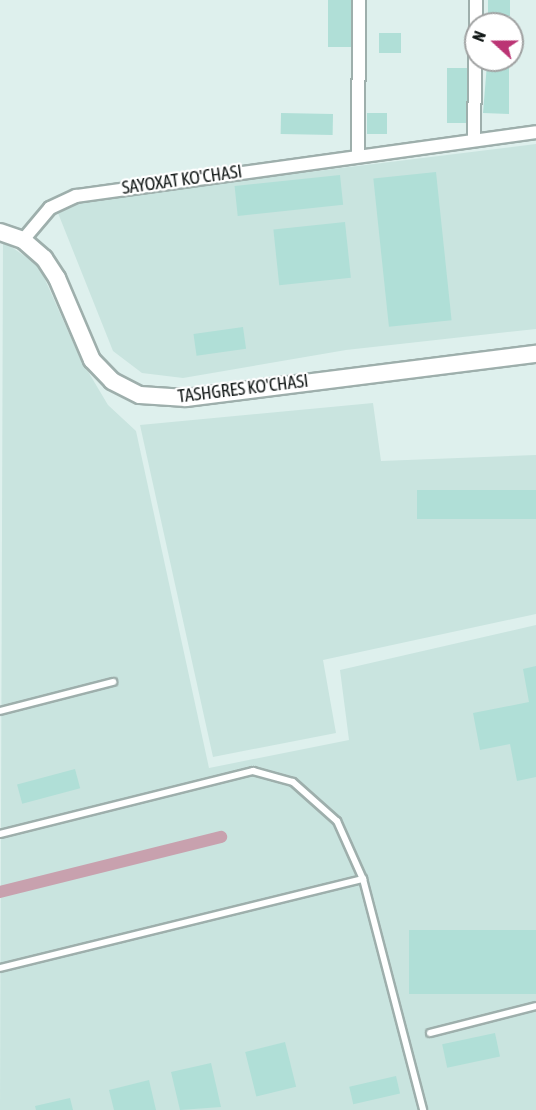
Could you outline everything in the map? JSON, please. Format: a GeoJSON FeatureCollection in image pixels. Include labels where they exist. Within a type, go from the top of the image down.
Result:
{"type":"FeatureCollection","features":[{"type":"Feature","properties":{"kind":"main road","name":"TASHGRES KO'CHASI"},"geometry":{"type":"LineString","coordinates":[[0,232],[23,240],[51,268],[85,349],[100,372],[124,389],[147,396],[186,398],[536,354]]}},
{"type":"Feature","properties":{"kind":"street"},"geometry":{"type":"LineString","coordinates":[[358,154],[359,0]]}},
{"type":"Feature","properties":{"kind":"street"},"geometry":{"type":"LineString","coordinates":[[474,140],[476,0]]}},
{"type":"Feature","properties":{"kind":"street","name":"SAYOXAT KO'CHASI"},"geometry":{"type":"LineString","coordinates":[[23,240],[50,208],[76,196],[358,154],[536,132]]}},
{"type":"Feature","properties":{"kind":"lane"},"geometry":{"type":"LineString","coordinates":[[0,711],[113,682]]}},
{"type":"Feature","properties":{"kind":"lane"},"geometry":{"type":"LineString","coordinates":[[0,834],[253,771],[293,782],[337,821],[363,879],[423,1110]]}},
{"type":"Feature","properties":{"kind":"lane"},"geometry":{"type":"LineString","coordinates":[[0,968],[363,879]]}},
{"type":"Feature","properties":{"kind":"lane"},"geometry":{"type":"LineString","coordinates":[[429,1033],[536,1006]]}},
{"type":"Feature","properties":{"kind":"shaded area"},"geometry":{"type":"Polygon","coordinates":[[[536,144],[536,329],[346,350],[183,378],[142,373],[113,351],[56,208],[82,200],[536,144]]]}},
{"type":"Feature","properties":{"kind":"shaded area"},"geometry":{"type":"Polygon","coordinates":[[[3,241],[39,266],[80,358],[108,405],[136,431],[209,768],[349,740],[340,670],[536,625],[536,1110],[0,1110],[3,241]]]}},
{"type":"Feature","properties":{"kind":"shaded area"},"geometry":{"type":"Polygon","coordinates":[[[373,403],[381,461],[536,455],[536,614],[323,660],[336,733],[213,757],[140,425],[373,403]]]}},
{"type":"Feature","properties":{"kind":"building"},"geometry":{"type":"Polygon","coordinates":[[[328,0],[351,0],[351,47],[328,47],[328,0]]]}},
{"type":"Feature","properties":{"kind":"building"},"geometry":{"type":"Polygon","coordinates":[[[488,0],[510,0],[510,12],[488,12],[488,0]]]}},
{"type":"Feature","properties":{"kind":"building"},"geometry":{"type":"Polygon","coordinates":[[[379,33],[401,33],[401,53],[379,53],[379,33]]]}},
{"type":"Feature","properties":{"kind":"building"},"geometry":{"type":"Polygon","coordinates":[[[447,68],[464,68],[464,72],[467,72],[467,123],[447,123],[447,68]]]}},
{"type":"Feature","properties":{"kind":"building"},"geometry":{"type":"Polygon","coordinates":[[[486,72],[509,72],[509,114],[483,113],[486,72]]]}},
{"type":"Feature","properties":{"kind":"building"},"geometry":{"type":"Polygon","coordinates":[[[281,113],[333,114],[333,135],[281,134],[281,113]]]}},
{"type":"Feature","properties":{"kind":"building"},"geometry":{"type":"Polygon","coordinates":[[[367,113],[387,113],[387,134],[367,134],[367,113]]]}},
{"type":"Feature","properties":{"kind":"building"},"geometry":{"type":"Polygon","coordinates":[[[436,172],[452,320],[389,327],[373,179],[436,172]]]}},
{"type":"Feature","properties":{"kind":"building"},"geometry":{"type":"Polygon","coordinates":[[[340,175],[343,205],[238,216],[235,186],[340,175]]]}},
{"type":"Feature","properties":{"kind":"building"},"geometry":{"type":"Polygon","coordinates":[[[345,222],[351,278],[279,285],[273,230],[345,222]]]}},
{"type":"Feature","properties":{"kind":"building"},"geometry":{"type":"Polygon","coordinates":[[[243,327],[246,349],[197,356],[193,334],[243,327]]]}},
{"type":"Feature","properties":{"kind":"building"},"geometry":{"type":"Polygon","coordinates":[[[417,490],[536,490],[536,519],[417,519],[417,490]]]}},
{"type":"Feature","properties":{"kind":"building"},"geometry":{"type":"Polygon","coordinates":[[[536,666],[536,777],[517,781],[510,744],[480,750],[473,713],[529,702],[523,669],[536,666]]]}},
{"type":"Feature","properties":{"kind":"building"},"geometry":{"type":"Polygon","coordinates":[[[75,769],[80,788],[22,804],[17,785],[75,769]]]}},
{"type":"Feature","properties":{"kind":"building"},"geometry":{"type":"Polygon","coordinates":[[[409,930],[536,930],[536,994],[409,994],[409,930]]]}},
{"type":"Feature","properties":{"kind":"building"},"geometry":{"type":"Polygon","coordinates":[[[495,1033],[500,1056],[447,1068],[442,1044],[495,1033]]]}},
{"type":"Feature","properties":{"kind":"building"},"geometry":{"type":"Polygon","coordinates":[[[285,1042],[296,1087],[256,1097],[245,1052],[285,1042]]]}},
{"type":"Feature","properties":{"kind":"building"},"geometry":{"type":"Polygon","coordinates":[[[211,1063],[221,1107],[180,1110],[171,1072],[211,1063]]]}},
{"type":"Feature","properties":{"kind":"building"},"geometry":{"type":"Polygon","coordinates":[[[396,1076],[400,1094],[353,1104],[349,1087],[396,1076]]]}},
{"type":"Feature","properties":{"kind":"building"},"geometry":{"type":"Polygon","coordinates":[[[149,1080],[156,1110],[114,1110],[109,1090],[149,1080]]]}},
{"type":"Feature","properties":{"kind":"building"},"geometry":{"type":"Polygon","coordinates":[[[70,1098],[73,1110],[36,1110],[35,1106],[70,1098]]]}},
{"type":"Feature","properties":{"kind":"waterway"},"geometry":{"type":"LineString","coordinates":[[0,892],[221,837]]}}]}
